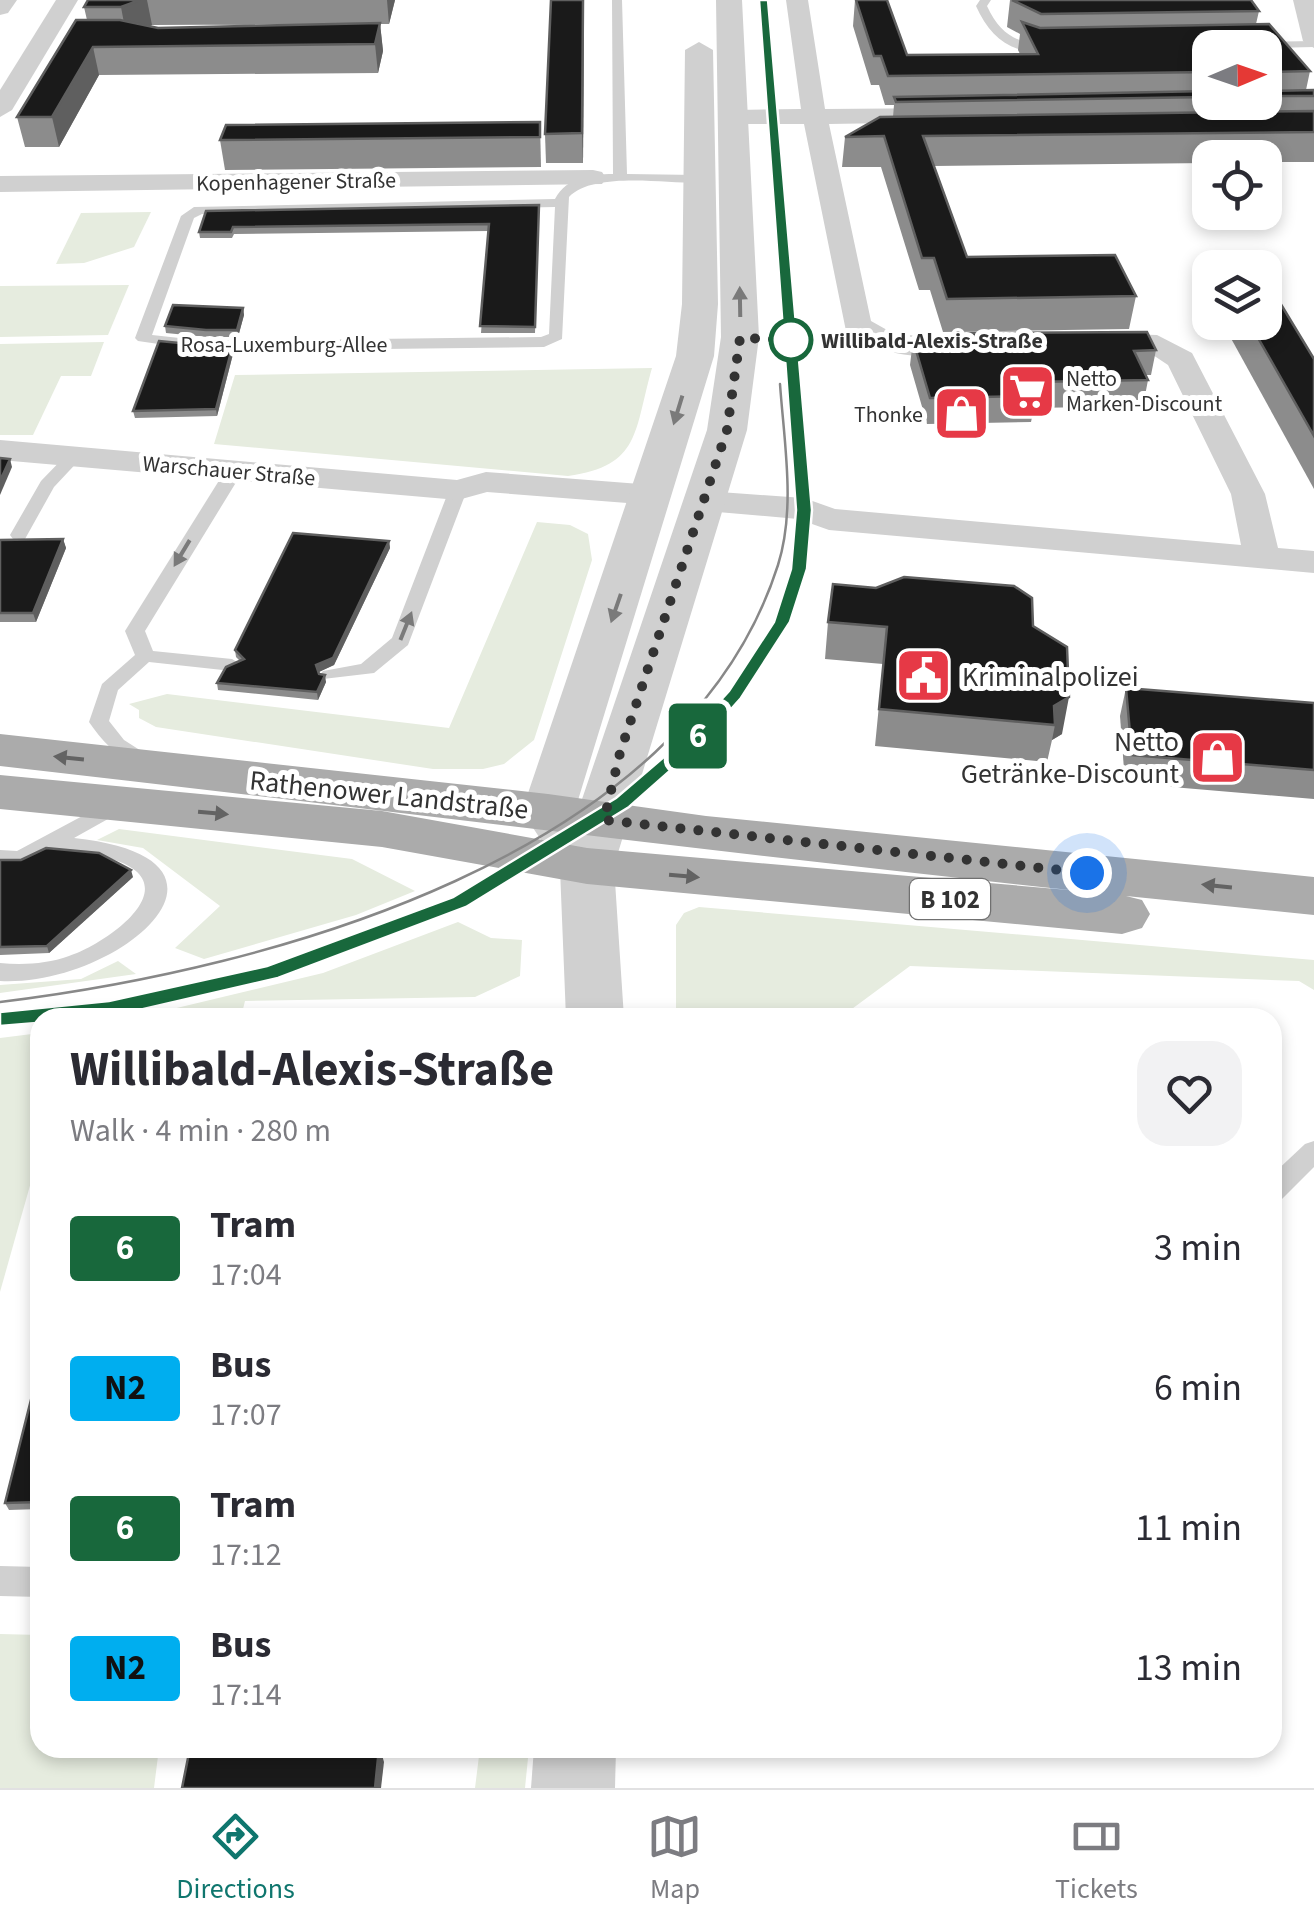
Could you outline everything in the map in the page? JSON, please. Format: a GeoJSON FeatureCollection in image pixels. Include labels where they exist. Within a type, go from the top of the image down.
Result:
{"type":"FeatureCollection","features":[{"type":"Feature","properties":{"kind":"main road","name":"Rathenower Landstraße"},"geometry":{"type":"LineString","coordinates":[[0,750],[548,812]]}},
{"type":"Feature","properties":{"kind":"main road","name":"Rathenower Landstraße"},"geometry":{"type":"LineString","coordinates":[[0,792],[382,829],[1314,896]]}},
{"type":"Feature","properties":{"kind":"main road","name":"Rathenower Landstraße"},"geometry":{"type":"LineString","coordinates":[[596,843],[1314,931]]}},
{"type":"Feature","properties":{"kind":"street"},"geometry":{"type":"LineString","coordinates":[[0,8],[6,0]]}},
{"type":"Feature","properties":{"kind":"street"},"geometry":{"type":"LineString","coordinates":[[0,109],[50,42],[67,0]]}},
{"type":"Feature","properties":{"kind":"street"},"geometry":{"type":"LineString","coordinates":[[596,843],[548,812],[695,356],[700,304],[699,0]]}},
{"type":"Feature","properties":{"kind":"street"},"geometry":{"type":"LineString","coordinates":[[595,1008],[596,843],[620,753],[727,430],[740,338],[730,0]]}},
{"type":"Feature","properties":{"kind":"street"},"geometry":{"type":"LineString","coordinates":[[797,0],[857,325],[871,340],[907,345],[1001,344]]}},
{"type":"Feature","properties":{"kind":"street"},"geometry":{"type":"LineString","coordinates":[[1304,0],[1314,43]]}},
{"type":"Feature","properties":{"kind":"street"},"geometry":{"type":"LineString","coordinates":[[698,117],[736,116],[822,132],[985,115]]}},
{"type":"Feature","properties":{"kind":"street","name":"Kopenhagener Straße"},"geometry":{"type":"LineString","coordinates":[[0,184],[607,178]]}},
{"type":"Feature","properties":{"kind":"street"},"geometry":{"type":"LineString","coordinates":[[1058,343],[1158,344],[1181,360],[1248,494],[1262,559]]}},
{"type":"Feature","properties":{"kind":"street","name":"Warschauer Straße"},"geometry":{"type":"LineString","coordinates":[[0,450],[458,490],[479,501],[650,505]]}},
{"type":"Feature","properties":{"kind":"street"},"geometry":{"type":"LineString","coordinates":[[650,505],[803,524],[829,519],[1314,562]]}},
{"type":"Feature","properties":{"kind":"street"},"geometry":{"type":"LineString","coordinates":[[573,1788],[574,1758]]}},
{"type":"Feature","properties":{"kind":"lane"},"geometry":{"type":"LineString","coordinates":[[607,178],[617,0]]}},
{"type":"Feature","properties":{"kind":"lane"},"geometry":{"type":"LineString","coordinates":[[986,0],[980,6],[994,35],[1011,46],[1056,49]]}},
{"type":"Feature","properties":{"kind":"lane"},"geometry":{"type":"LineString","coordinates":[[1282,45],[1314,43]]}},
{"type":"Feature","properties":{"kind":"lane"},"geometry":{"type":"LineString","coordinates":[[562,203],[568,187],[607,178],[698,179]]}},
{"type":"Feature","properties":{"kind":"lane","name":"Rosa-Luxemburg-Allee"},"geometry":{"type":"LineString","coordinates":[[562,203],[557,336],[544,342],[207,346],[143,338],[188,216],[200,210],[562,203]]}},
{"type":"Feature","properties":{"kind":"lane"},"geometry":{"type":"LineString","coordinates":[[20,535],[48,486],[76,455]]}},
{"type":"Feature","properties":{"kind":"lane"},"geometry":{"type":"LineString","coordinates":[[144,656],[135,630],[234,471]]}},
{"type":"Feature","properties":{"kind":"lane"},"geometry":{"type":"LineString","coordinates":[[330,675],[367,669],[402,641],[458,490]]}},
{"type":"Feature","properties":{"kind":"lane"},"geometry":{"type":"LineString","coordinates":[[159,768],[117,745],[99,722],[109,688],[144,656],[232,664]]}},
{"type":"Feature","properties":{"kind":"lane"},"geometry":{"type":"LineString","coordinates":[[0,877],[10,858],[49,842],[116,804]]}},
{"type":"Feature","properties":{"kind":"lane"},"geometry":{"type":"LineString","coordinates":[[0,972],[50,970],[97,954],[140,924],[156,904],[158,887],[153,874],[121,854],[49,842]]}},
{"type":"Feature","properties":{"kind":"lane"},"geometry":{"type":"LineString","coordinates":[[1282,1182],[1314,1151]]}},
{"type":"Feature","properties":{"kind":"lane"},"geometry":{"type":"LineString","coordinates":[[0,1581],[30,1582]]}},
{"type":"Feature","properties":{"kind":"shaded area"},"geometry":{"type":"Polygon","coordinates":[[[151,212],[134,247],[84,263],[56,264],[81,213],[151,212]]]}},
{"type":"Feature","properties":{"kind":"shaded area"},"geometry":{"type":"Polygon","coordinates":[[[129,285],[108,335],[0,337],[0,286],[129,285]]]}},
{"type":"Feature","properties":{"kind":"shaded area"},"geometry":{"type":"Polygon","coordinates":[[[104,342],[91,376],[61,376],[33,435],[0,435],[0,344],[104,342]]]}},
{"type":"Feature","properties":{"kind":"shaded area"},"geometry":{"type":"Polygon","coordinates":[[[652,368],[637,427],[622,454],[592,471],[568,476],[214,444],[235,375],[652,368]]]}},
{"type":"Feature","properties":{"kind":"shaded area"},"geometry":{"type":"Polygon","coordinates":[[[537,522],[570,525],[588,534],[592,560],[534,740],[504,764],[483,769],[433,769],[156,727],[139,718],[139,710],[129,704],[167,694],[449,728],[537,522]]]}},
{"type":"Feature","properties":{"kind":"shaded area"},"geometry":{"type":"Polygon","coordinates":[[[119,829],[352,859],[415,891],[356,915],[204,959],[175,948],[220,906],[143,848],[97,840],[119,829]]]}},
{"type":"Feature","properties":{"kind":"shaded area"},"geometry":{"type":"Polygon","coordinates":[[[699,907],[1314,960],[1314,990],[1299,981],[910,966],[853,1008],[676,1008],[676,925],[684,913],[699,907]]]}},
{"type":"Feature","properties":{"kind":"shaded area"},"geometry":{"type":"Polygon","coordinates":[[[458,922],[491,938],[522,940],[520,976],[475,997],[245,1001],[243,1008],[177,1008],[323,973],[458,922]]]}},
{"type":"Feature","properties":{"kind":"shaded area"},"geometry":{"type":"Polygon","coordinates":[[[118,961],[136,974],[0,993],[0,985],[81,979],[118,961]]]}},
{"type":"Feature","properties":{"kind":"shaded area"},"geometry":{"type":"Polygon","coordinates":[[[30,1034],[30,1186],[0,1292],[0,1038],[30,1034]]]}},
{"type":"Feature","properties":{"kind":"shaded area"},"geometry":{"type":"Polygon","coordinates":[[[0,1634],[30,1635],[30,1758],[158,1758],[154,1788],[0,1788],[0,1634]]]}},
{"type":"Feature","properties":{"kind":"shaded area"},"geometry":{"type":"Polygon","coordinates":[[[479,1758],[528,1758],[525,1788],[475,1788],[479,1758]]]}},
{"type":"Feature","properties":{"kind":"building"},"geometry":{"type":"Polygon","coordinates":[[[88,0],[140,0],[121,7],[84,7],[88,0]]]}},
{"type":"Feature","properties":{"kind":"building"},"geometry":{"type":"Polygon","coordinates":[[[551,0],[583,0],[582,133],[545,134],[551,0]]]}},
{"type":"Feature","properties":{"kind":"building"},"geometry":{"type":"Polygon","coordinates":[[[856,0],[887,0],[907,55],[1038,54],[1022,22],[1040,28],[1269,24],[1274,30],[1192,30],[1192,72],[888,76],[881,56],[874,56],[856,0]]]}},
{"type":"Feature","properties":{"kind":"building"},"geometry":{"type":"Polygon","coordinates":[[[1012,0],[1251,0],[1259,11],[1041,14],[1012,0]]]}},
{"type":"Feature","properties":{"kind":"building"},"geometry":{"type":"Polygon","coordinates":[[[76,20],[120,20],[158,28],[380,23],[375,44],[93,47],[52,117],[17,117],[76,20]]]}},
{"type":"Feature","properties":{"kind":"building"},"geometry":{"type":"Polygon","coordinates":[[[1282,39],[1310,71],[1282,72],[1282,39]]]}},
{"type":"Feature","properties":{"kind":"building"},"geometry":{"type":"Polygon","coordinates":[[[1314,90],[1314,96],[1282,96],[1282,91],[1314,90]]]}},
{"type":"Feature","properties":{"kind":"building"},"geometry":{"type":"Polygon","coordinates":[[[1192,91],[1192,97],[896,102],[894,97],[1192,91]]]}},
{"type":"Feature","properties":{"kind":"building"},"geometry":{"type":"Polygon","coordinates":[[[1282,111],[1314,111],[1314,132],[923,136],[967,257],[1115,255],[1136,296],[947,299],[934,258],[922,258],[884,136],[845,137],[880,117],[1192,113],[1192,120],[1282,120],[1282,111]]]}},
{"type":"Feature","properties":{"kind":"building"},"geometry":{"type":"Polygon","coordinates":[[[540,122],[540,137],[220,140],[226,125],[540,122]]]}},
{"type":"Feature","properties":{"kind":"building"},"geometry":{"type":"Polygon","coordinates":[[[539,205],[535,327],[480,326],[489,224],[233,227],[231,232],[199,232],[206,211],[539,205]]]}},
{"type":"Feature","properties":{"kind":"building"},"geometry":{"type":"Polygon","coordinates":[[[173,305],[243,308],[237,330],[206,330],[165,326],[173,305]]]}},
{"type":"Feature","properties":{"kind":"building"},"geometry":{"type":"Polygon","coordinates":[[[1282,306],[1314,359],[1314,436],[1259,340],[1282,340],[1282,306]]]}},
{"type":"Feature","properties":{"kind":"building"},"geometry":{"type":"Polygon","coordinates":[[[1147,332],[1156,350],[1134,351],[1148,380],[1030,382],[1035,396],[930,398],[913,340],[957,339],[955,333],[1147,332]]]}},
{"type":"Feature","properties":{"kind":"building"},"geometry":{"type":"Polygon","coordinates":[[[159,341],[232,348],[216,409],[133,411],[159,341]]]}},
{"type":"Feature","properties":{"kind":"building"},"geometry":{"type":"Polygon","coordinates":[[[0,458],[10,459],[0,481],[0,458]]]}},
{"type":"Feature","properties":{"kind":"building"},"geometry":{"type":"Polygon","coordinates":[[[293,533],[389,541],[333,658],[316,665],[319,674],[325,675],[317,692],[217,683],[226,667],[244,659],[235,650],[293,533]]]}},
{"type":"Feature","properties":{"kind":"building"},"geometry":{"type":"Polygon","coordinates":[[[63,539],[33,613],[0,613],[0,540],[63,539]]]}},
{"type":"Feature","properties":{"kind":"building"},"geometry":{"type":"Polygon","coordinates":[[[904,577],[1014,586],[1032,598],[1033,626],[1067,647],[1069,697],[1054,706],[1055,725],[879,709],[887,627],[828,622],[833,584],[876,588],[904,577]]]}},
{"type":"Feature","properties":{"kind":"building"},"geometry":{"type":"Polygon","coordinates":[[[1126,688],[1314,703],[1314,770],[1132,755],[1126,688]]]}},
{"type":"Feature","properties":{"kind":"building"},"geometry":{"type":"Polygon","coordinates":[[[46,848],[99,853],[131,870],[47,946],[0,947],[0,860],[21,860],[46,848]]]}},
{"type":"Feature","properties":{"kind":"building"},"geometry":{"type":"Polygon","coordinates":[[[30,1404],[30,1502],[5,1503],[30,1404]]]}},
{"type":"Feature","properties":{"kind":"building"},"geometry":{"type":"Polygon","coordinates":[[[188,1758],[378,1758],[375,1788],[182,1788],[188,1758]]]}},
{"type":"Feature","properties":{"kind":"tram line"},"geometry":{"type":"LineString","coordinates":[[90,1008],[261,971],[342,946],[500,877],[575,832],[649,779],[720,715],[759,664],[787,608],[796,577],[803,522],[800,438],[764,0]]}},
{"type":"Feature","properties":{"kind":"tram line","name":"6"},"geometry":{"type":"LineString","coordinates":[[114,1008],[270,972],[460,902],[623,802],[692,742],[735,694],[765,650],[782,622],[799,569],[804,510],[764,0]]}},
{"type":"Feature","properties":{"kind":"tram line"},"geometry":{"type":"LineString","coordinates":[[0,1002],[107,986],[222,961],[340,926],[455,881],[562,823],[655,752],[729,667],[778,565],[788,498],[780,384]]}},
{"type":"Feature","properties":{"kind":"tram line"},"geometry":{"type":"LineString","coordinates":[[0,1020],[30,1016]]}},
{"type":"Feature","properties":{"kind":"tram line","name":"6"},"geometry":{"type":"LineString","coordinates":[[0,1020],[30,1017]]}},
{"type":"Feature","properties":{"kind":"place","name":"Willibald-Alexis-Straße"},"geometry":{"type":"Point","coordinates":[791,340]}},
{"type":"Feature","properties":{"kind":"place","name":"Netto Marken-Discount"},"geometry":{"type":"Point","coordinates":[1027,391]}},
{"type":"Feature","properties":{"kind":"place","name":"Thonke"},"geometry":{"type":"Point","coordinates":[962,414]}},
{"type":"Feature","properties":{"kind":"place","name":"Kriminalpolizei"},"geometry":{"type":"Point","coordinates":[923,676]}},
{"type":"Feature","properties":{"kind":"place","name":"Netto Getränke-Discount"},"geometry":{"type":"Point","coordinates":[1218,757]}},
{"type":"Feature","properties":{"kind":"route"},"geometry":{"type":"LineString","coordinates":[[791,340],[740,338],[727,430],[620,753],[604,820],[1087,873]]}}]}
